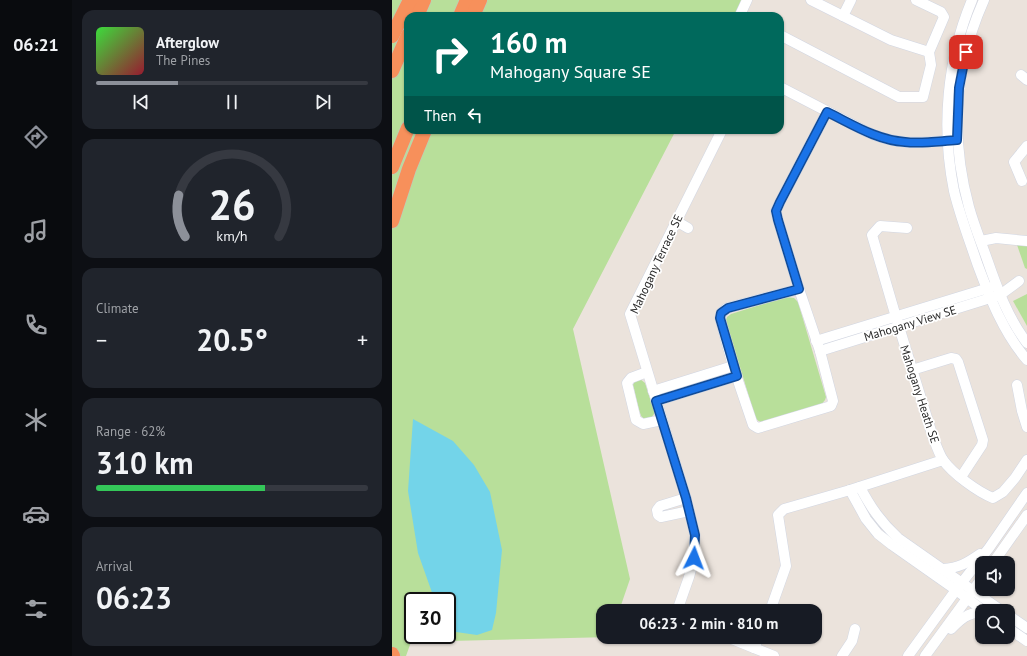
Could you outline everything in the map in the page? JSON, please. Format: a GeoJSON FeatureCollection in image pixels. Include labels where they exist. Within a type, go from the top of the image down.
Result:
{"type":"FeatureCollection","features":[{"type":"Feature","properties":{"kind":"highway"},"geometry":{"type":"LineString","coordinates":[[392,36],[410,0]]}},
{"type":"Feature","properties":{"kind":"highway"},"geometry":{"type":"LineString","coordinates":[[419,12],[424,0]]}},
{"type":"Feature","properties":{"kind":"highway"},"geometry":{"type":"LineString","coordinates":[[462,12],[467,0]]}},
{"type":"Feature","properties":{"kind":"highway"},"geometry":{"type":"LineString","coordinates":[[475,12],[480,0]]}},
{"type":"Feature","properties":{"kind":"highway"},"geometry":{"type":"LineString","coordinates":[[392,70],[404,44]]}},
{"type":"Feature","properties":{"kind":"highway"},"geometry":{"type":"LineString","coordinates":[[392,167],[406,134]]}},
{"type":"Feature","properties":{"kind":"highway"},"geometry":{"type":"LineString","coordinates":[[392,221],[409,169],[423,134]]}},
{"type":"Feature","properties":{"kind":"street"},"geometry":{"type":"LineString","coordinates":[[741,12],[747,0]]}},
{"type":"Feature","properties":{"kind":"street"},"geometry":{"type":"LineString","coordinates":[[811,0],[891,40],[929,52]]}},
{"type":"Feature","properties":{"kind":"street"},"geometry":{"type":"LineString","coordinates":[[843,16],[851,0]]}},
{"type":"Feature","properties":{"kind":"street"},"geometry":{"type":"LineString","coordinates":[[784,37],[899,97],[923,97],[931,65],[929,52],[944,17],[941,12],[916,0]]}},
{"type":"Feature","properties":{"kind":"street"},"geometry":{"type":"LineString","coordinates":[[972,0],[963,26],[952,68],[948,98],[952,140],[969,209],[998,290],[1010,316],[1027,343]]}},
{"type":"Feature","properties":{"kind":"street"},"geometry":{"type":"LineString","coordinates":[[984,0],[969,40],[963,64],[952,140],[951,174],[966,233],[988,294],[1006,330],[1027,360]]}},
{"type":"Feature","properties":{"kind":"street"},"geometry":{"type":"LineString","coordinates":[[784,89],[827,112],[872,134],[888,140],[914,143],[952,140]]}},
{"type":"Feature","properties":{"kind":"street"},"geometry":{"type":"LineString","coordinates":[[799,289],[728,308],[721,313],[720,318],[733,366],[753,425],[758,428],[830,406],[833,401],[820,351],[799,289],[776,211],[827,112]]}},
{"type":"Feature","properties":{"kind":"street","name":"Mahogany Terrace SE"},"geometry":{"type":"LineString","coordinates":[[679,604],[694,558],[695,535],[686,498],[630,314],[720,134]]}},
{"type":"Feature","properties":{"kind":"street"},"geometry":{"type":"LineString","coordinates":[[1022,181],[1014,162],[1027,146]]}},
{"type":"Feature","properties":{"kind":"street"},"geometry":{"type":"LineString","coordinates":[[676,221],[688,228]]}},
{"type":"Feature","properties":{"kind":"street","name":"Mahogany Heath SE"},"geometry":{"type":"LineString","coordinates":[[907,228],[880,226],[872,235],[932,434],[938,452],[943,460]]}},
{"type":"Feature","properties":{"kind":"street"},"geometry":{"type":"LineString","coordinates":[[981,241],[996,238],[1027,241]]}},
{"type":"Feature","properties":{"kind":"street","name":"Mahogany View SE"},"geometry":{"type":"LineString","coordinates":[[820,351],[899,327],[998,290]]}},
{"type":"Feature","properties":{"kind":"street","name":"Mahogany View SE"},"geometry":{"type":"LineString","coordinates":[[816,341],[896,317],[988,294]]}},
{"type":"Feature","properties":{"kind":"street"},"geometry":{"type":"LineString","coordinates":[[912,370],[950,358],[956,358],[958,362],[983,440],[982,445],[961,477]]}},
{"type":"Feature","properties":{"kind":"street"},"geometry":{"type":"LineString","coordinates":[[655,396],[733,366]]}},
{"type":"Feature","properties":{"kind":"street"},"geometry":{"type":"LineString","coordinates":[[647,372],[631,378],[627,383],[636,420],[643,424],[662,420]]}},
{"type":"Feature","properties":{"kind":"street"},"geometry":{"type":"LineString","coordinates":[[655,396],[737,376]]}},
{"type":"Feature","properties":{"kind":"street"},"geometry":{"type":"LineString","coordinates":[[1017,385],[1027,427]]}},
{"type":"Feature","properties":{"kind":"street"},"geometry":{"type":"LineString","coordinates":[[772,604],[786,566],[778,515],[784,509],[943,460],[961,477],[983,494],[993,498],[1003,492],[1027,460]]}},
{"type":"Feature","properties":{"kind":"street"},"geometry":{"type":"LineString","coordinates":[[855,488],[866,519],[878,534],[895,541],[943,569],[959,586]]}},
{"type":"Feature","properties":{"kind":"street"},"geometry":{"type":"LineString","coordinates":[[908,656],[1027,494]]}},
{"type":"Feature","properties":{"kind":"street"},"geometry":{"type":"LineString","coordinates":[[686,498],[660,506],[657,510],[658,515],[661,517],[689,511]]}},
{"type":"Feature","properties":{"kind":"street"},"geometry":{"type":"LineString","coordinates":[[998,556],[1027,515]]}},
{"type":"Feature","properties":{"kind":"street"},"geometry":{"type":"LineString","coordinates":[[895,541],[970,594],[989,604]]}},
{"type":"Feature","properties":{"kind":"street"},"geometry":{"type":"LineString","coordinates":[[943,569],[952,569],[961,566],[988,548]]}},
{"type":"Feature","properties":{"kind":"street"},"geometry":{"type":"LineString","coordinates":[[926,656],[975,587]]}},
{"type":"Feature","properties":{"kind":"street"},"geometry":{"type":"LineString","coordinates":[[970,594],[978,604]]}},
{"type":"Feature","properties":{"kind":"street"},"geometry":{"type":"LineString","coordinates":[[939,637],[963,618],[975,613]]}},
{"type":"Feature","properties":{"kind":"street"},"geometry":{"type":"LineString","coordinates":[[1015,620],[1027,628]]}},
{"type":"Feature","properties":{"kind":"street"},"geometry":{"type":"LineString","coordinates":[[842,656],[852,641],[855,629]]}},
{"type":"Feature","properties":{"kind":"street"},"geometry":{"type":"LineString","coordinates":[[1015,633],[1027,641]]}},
{"type":"Feature","properties":{"kind":"street"},"geometry":{"type":"LineString","coordinates":[[744,644],[774,656]]}},
{"type":"Feature","properties":{"kind":"street"},"geometry":{"type":"LineString","coordinates":[[754,648],[756,644]]}},
{"type":"Feature","properties":{"kind":"green space"},"geometry":{"type":"Polygon","coordinates":[[[392,0],[742,0],[736,12],[404,12],[404,134],[674,134],[573,329],[630,579],[621,604],[596,604],[596,637],[456,641],[456,592],[404,592],[404,644],[410,644],[406,656],[392,656],[392,0]]]}},
{"type":"Feature","properties":{"kind":"green space"},"geometry":{"type":"Polygon","coordinates":[[[1016,242],[1027,243],[1027,269],[1025,268],[1016,242]]]}},
{"type":"Feature","properties":{"kind":"green space"},"geometry":{"type":"Polygon","coordinates":[[[1027,294],[1027,326],[1013,301],[1027,294]]]}},
{"type":"Feature","properties":{"kind":"green space"},"geometry":{"type":"Polygon","coordinates":[[[786,297],[794,298],[798,302],[826,397],[821,405],[762,422],[758,421],[755,417],[726,320],[731,314],[786,297]]]}},
{"type":"Feature","properties":{"kind":"green space"},"geometry":{"type":"Polygon","coordinates":[[[640,379],[645,383],[654,411],[654,414],[649,419],[644,419],[641,415],[633,385],[635,381],[640,379]]]}},
{"type":"Feature","properties":{"kind":"water"},"geometry":{"type":"Polygon","coordinates":[[[413,419],[453,441],[474,465],[490,492],[502,550],[496,613],[492,630],[477,635],[456,632],[456,592],[432,592],[418,553],[408,491],[413,419]]]}},
{"type":"Feature","properties":{"kind":"route"},"geometry":{"type":"LineString","coordinates":[[694,558],[695,535],[686,498],[656,401],[737,376],[720,318],[721,313],[728,308],[799,289],[776,211],[827,112],[872,134],[888,140],[914,143],[957,140],[959,88],[966,52]]}}]}
